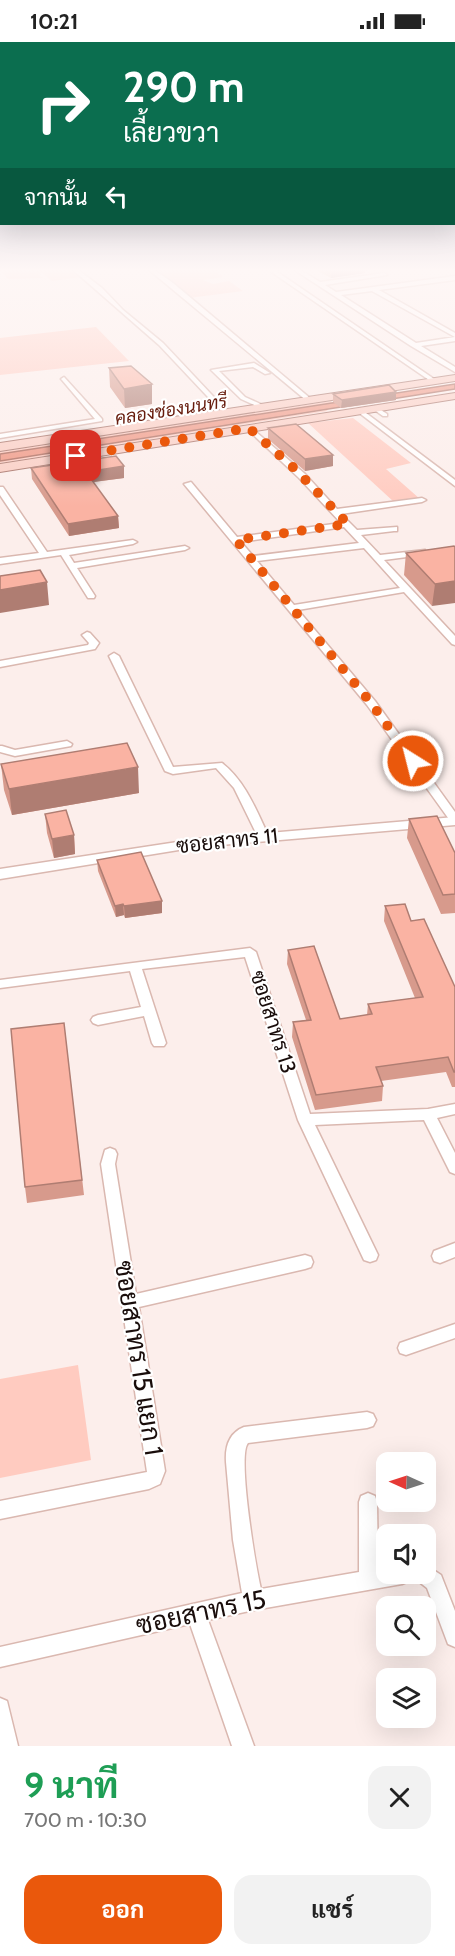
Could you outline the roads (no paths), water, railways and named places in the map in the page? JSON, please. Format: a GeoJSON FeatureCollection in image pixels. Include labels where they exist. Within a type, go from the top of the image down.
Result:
{"type":"FeatureCollection","features":[{"type":"Feature","properties":{"kind":"main road"},"geometry":{"type":"LineString","coordinates":[[0,447],[455,378]]}},
{"type":"Feature","properties":{"kind":"main road"},"geometry":{"type":"LineString","coordinates":[[0,468],[360,411],[380,412],[455,396]]}},
{"type":"Feature","properties":{"kind":"street"},"geometry":{"type":"LineString","coordinates":[[165,349],[225,412]]}},
{"type":"Feature","properties":{"kind":"street"},"geometry":{"type":"LineString","coordinates":[[248,349],[309,400]]}},
{"type":"Feature","properties":{"kind":"street"},"geometry":{"type":"LineString","coordinates":[[386,349],[434,381]]}},
{"type":"Feature","properties":{"kind":"street"},"geometry":{"type":"LineString","coordinates":[[420,349],[451,364],[455,370]]}},
{"type":"Feature","properties":{"kind":"street"},"geometry":{"type":"LineString","coordinates":[[263,407],[243,398],[234,390],[242,389],[235,383],[227,384],[214,370],[257,365],[278,382]]}},
{"type":"Feature","properties":{"kind":"street"},"geometry":{"type":"LineString","coordinates":[[0,436],[100,420],[64,379]]}},
{"type":"Feature","properties":{"kind":"street"},"geometry":{"type":"LineString","coordinates":[[360,411],[455,484]]}},
{"type":"Feature","properties":{"kind":"street"},"geometry":{"type":"LineString","coordinates":[[249,428],[295,469],[348,524],[455,642]]}},
{"type":"Feature","properties":{"kind":"street"},"geometry":{"type":"LineString","coordinates":[[188,484],[371,703],[455,820]]}},
{"type":"Feature","properties":{"kind":"street"},"geometry":{"type":"LineString","coordinates":[[0,489],[44,554]]}},
{"type":"Feature","properties":{"kind":"street"},"geometry":{"type":"LineString","coordinates":[[336,512],[422,500]]}},
{"type":"Feature","properties":{"kind":"street"},"geometry":{"type":"LineString","coordinates":[[236,540],[348,524]]}},
{"type":"Feature","properties":{"kind":"street"},"geometry":{"type":"LineString","coordinates":[[356,533],[394,529]]}},
{"type":"Feature","properties":{"kind":"street"},"geometry":{"type":"LineString","coordinates":[[0,561],[133,542]]}},
{"type":"Feature","properties":{"kind":"street"},"geometry":{"type":"LineString","coordinates":[[252,559],[366,545]]}},
{"type":"Feature","properties":{"kind":"street"},"geometry":{"type":"LineString","coordinates":[[71,566],[185,548]]}},
{"type":"Feature","properties":{"kind":"street"},"geometry":{"type":"LineString","coordinates":[[378,558],[429,550]]}},
{"type":"Feature","properties":{"kind":"street"},"geometry":{"type":"LineString","coordinates":[[65,553],[91,596]]}},
{"type":"Feature","properties":{"kind":"street"},"geometry":{"type":"LineString","coordinates":[[293,608],[407,590]]}},
{"type":"Feature","properties":{"kind":"street"},"geometry":{"type":"LineString","coordinates":[[0,663],[92,647],[94,644],[87,635]]}},
{"type":"Feature","properties":{"kind":"street"},"geometry":{"type":"LineString","coordinates":[[114,656],[169,769],[173,771],[218,765],[224,769],[238,787],[263,837]]}},
{"type":"Feature","properties":{"kind":"street"},"geometry":{"type":"LineString","coordinates":[[0,747],[15,753],[67,744]]}},
{"type":"Feature","properties":{"kind":"street","name":"ซอยสาทร 11"},"geometry":{"type":"LineString","coordinates":[[0,874],[197,843],[455,820]]}},
{"type":"Feature","properties":{"kind":"street","name":"ซอยสาทร 13"},"geometry":{"type":"LineString","coordinates":[[0,984],[250,952],[305,1120]]}},
{"type":"Feature","properties":{"kind":"street"},"geometry":{"type":"LineString","coordinates":[[135,966],[159,1043]]}},
{"type":"Feature","properties":{"kind":"street"},"geometry":{"type":"LineString","coordinates":[[98,1020],[149,1010]]}},
{"type":"Feature","properties":{"kind":"street"},"geometry":{"type":"LineString","coordinates":[[370,1255],[305,1120],[428,1114],[455,1109]]}},
{"type":"Feature","properties":{"kind":"street"},"geometry":{"type":"LineString","coordinates":[[428,1114],[455,1168]]}},
{"type":"Feature","properties":{"kind":"street","name":"ซอยสาทร 15 แยก 1"},"geometry":{"type":"LineString","coordinates":[[0,1510],[154,1478],[156,1471],[108,1164],[110,1154]]}},
{"type":"Feature","properties":{"kind":"street"},"geometry":{"type":"LineString","coordinates":[[130,1302],[305,1262]]}},
{"type":"Feature","properties":{"kind":"street"},"geometry":{"type":"LineString","coordinates":[[406,1348],[455,1331]]}},
{"type":"Feature","properties":{"kind":"street"},"geometry":{"type":"LineString","coordinates":[[254,1600],[244,1563],[239,1525],[235,1457],[239,1440],[244,1435],[367,1420]]}},
{"type":"Feature","properties":{"kind":"street"},"geometry":{"type":"LineString","coordinates":[[368,1502],[369,1580]]}},
{"type":"Feature","properties":{"kind":"street","name":"ซอยสาทร 15"},"geometry":{"type":"LineString","coordinates":[[0,1657],[254,1600],[376,1579]]}},
{"type":"Feature","properties":{"kind":"street"},"geometry":{"type":"LineString","coordinates":[[435,1584],[455,1637]]}},
{"type":"Feature","properties":{"kind":"street"},"geometry":{"type":"LineString","coordinates":[[196,1613],[243,1746]]}},
{"type":"Feature","properties":{"kind":"street"},"geometry":{"type":"LineString","coordinates":[[0,1708],[7,1746]]}},
{"type":"Feature","properties":{"kind":"water label","name":"คลองช่องนนทรี"},"geometry":{"type":"Point","coordinates":[171,410]}}]}
